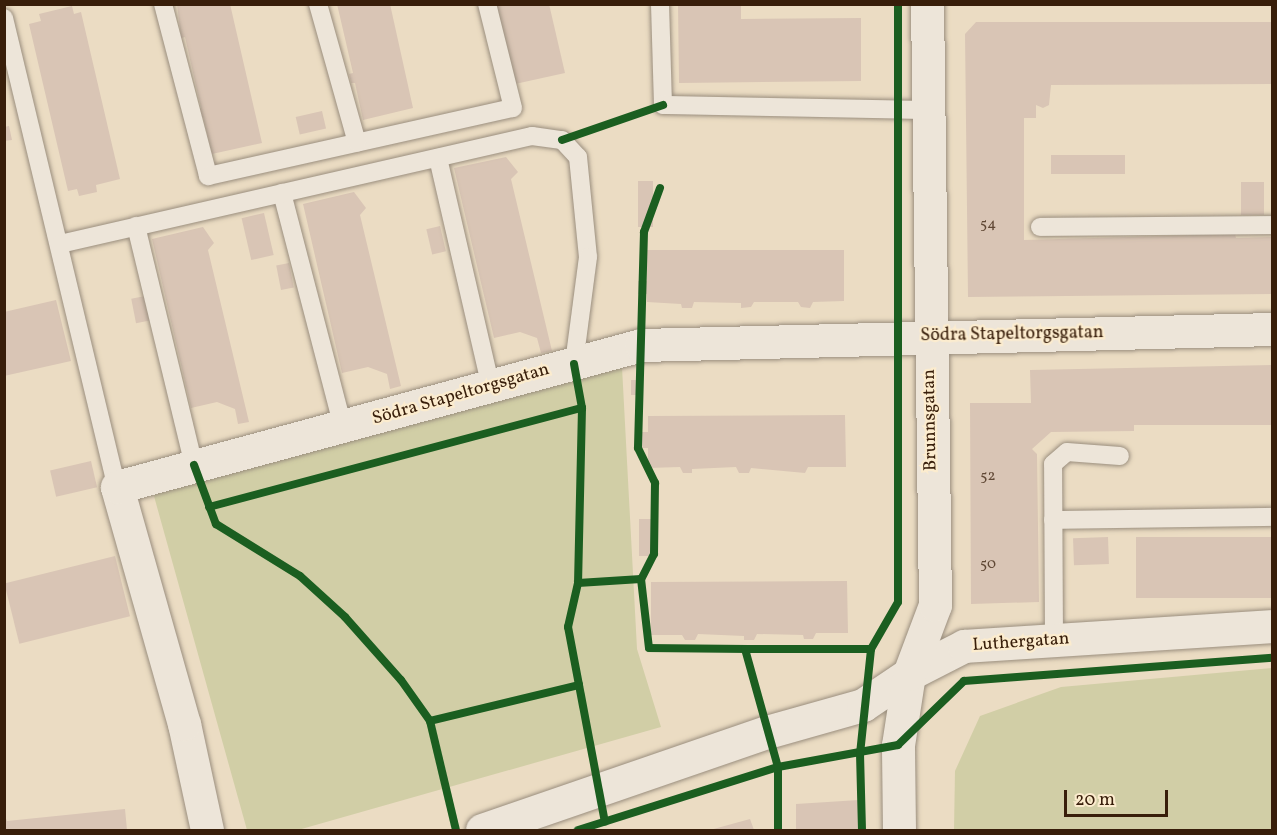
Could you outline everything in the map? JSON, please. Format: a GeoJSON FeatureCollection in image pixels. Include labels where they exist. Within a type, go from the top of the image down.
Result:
{"type":"FeatureCollection","features":[{"type":"Feature","properties":{"kind":"street","name":"Brunnsgatan"},"geometry":{"type":"LineString","coordinates":[[899,831],[897,745],[909,674],[934,605],[929,335],[927,4]]}},
{"type":"Feature","properties":{"kind":"street","name":"Södra Stapeltorgsgatan"},"geometry":{"type":"LineString","coordinates":[[117,487],[194,465],[344,428],[641,345],[929,335],[1272,329]]}},
{"type":"Feature","properties":{"kind":"street"},"geometry":{"type":"LineString","coordinates":[[117,487],[184,724],[207,831]]}},
{"type":"Feature","properties":{"kind":"street","name":"Luthergatan"},"geometry":{"type":"LineString","coordinates":[[482,831],[767,732],[863,705],[909,674],[964,646],[1272,626]]}},
{"type":"Feature","properties":{"kind":"lane"},"geometry":{"type":"LineString","coordinates":[[163,4],[208,176],[513,108],[487,4]]}},
{"type":"Feature","properties":{"kind":"lane"},"geometry":{"type":"LineString","coordinates":[[318,4],[357,143]]}},
{"type":"Feature","properties":{"kind":"lane"},"geometry":{"type":"LineString","coordinates":[[660,4],[663,105],[928,110]]}},
{"type":"Feature","properties":{"kind":"lane"},"geometry":{"type":"LineString","coordinates":[[4,18],[117,487]]}},
{"type":"Feature","properties":{"kind":"lane"},"geometry":{"type":"LineString","coordinates":[[60,244],[532,136],[562,140],[578,157],[588,257],[574,364]]}},
{"type":"Feature","properties":{"kind":"lane"},"geometry":{"type":"LineString","coordinates":[[438,158],[491,387]]}},
{"type":"Feature","properties":{"kind":"lane"},"geometry":{"type":"LineString","coordinates":[[282,193],[344,428]]}},
{"type":"Feature","properties":{"kind":"lane"},"geometry":{"type":"LineString","coordinates":[[1040,227],[1272,225]]}},
{"type":"Feature","properties":{"kind":"lane"},"geometry":{"type":"LineString","coordinates":[[136,226],[194,465]]}},
{"type":"Feature","properties":{"kind":"lane"},"geometry":{"type":"LineString","coordinates":[[1054,640],[1053,464],[1067,452],[1120,456]]}},
{"type":"Feature","properties":{"kind":"lane"},"geometry":{"type":"LineString","coordinates":[[1053,520],[1272,518]]}},
{"type":"Feature","properties":{"kind":"shaded area"},"geometry":{"type":"Polygon","coordinates":[[[622,367],[637,649],[661,727],[298,830],[247,830],[152,489],[622,367]]]}},
{"type":"Feature","properties":{"kind":"shaded area"},"geometry":{"type":"Polygon","coordinates":[[[1272,668],[1272,830],[954,830],[955,771],[980,716],[1061,687],[1272,668]]]}},
{"type":"Feature","properties":{"kind":"building"},"geometry":{"type":"Polygon","coordinates":[[[177,4],[230,4],[262,143],[212,154],[203,117],[200,118],[197,109],[201,108],[185,37],[181,38],[177,4]]]}},
{"type":"Feature","properties":{"kind":"building"},"geometry":{"type":"Polygon","coordinates":[[[337,4],[390,4],[413,108],[363,120],[355,83],[351,83],[349,74],[353,73],[337,4]]]}},
{"type":"Feature","properties":{"kind":"building"},"geometry":{"type":"Polygon","coordinates":[[[496,4],[549,4],[565,73],[515,84],[496,4]]]}},
{"type":"Feature","properties":{"kind":"building"},"geometry":{"type":"Polygon","coordinates":[[[678,4],[741,4],[741,19],[861,18],[861,81],[679,83],[678,4]]]}},
{"type":"Feature","properties":{"kind":"building"},"geometry":{"type":"Polygon","coordinates":[[[72,6],[74,14],[81,12],[120,179],[96,185],[97,192],[79,196],[77,189],[68,191],[29,24],[41,21],[39,14],[72,6]]]}},
{"type":"Feature","properties":{"kind":"building"},"geometry":{"type":"Polygon","coordinates":[[[976,22],[1272,22],[1272,84],[1051,85],[1049,105],[1043,108],[1036,105],[1036,118],[1024,118],[1024,240],[1235,234],[1236,238],[1272,237],[1272,294],[968,297],[965,34],[976,22]]]}},
{"type":"Feature","properties":{"kind":"building"},"geometry":{"type":"Polygon","coordinates":[[[322,111],[326,129],[300,135],[296,117],[322,111]]]}},
{"type":"Feature","properties":{"kind":"building"},"geometry":{"type":"Polygon","coordinates":[[[9,126],[12,140],[4,141],[4,127],[9,126]]]}},
{"type":"Feature","properties":{"kind":"building"},"geometry":{"type":"Polygon","coordinates":[[[1051,155],[1125,155],[1125,174],[1051,174],[1051,155]]]}},
{"type":"Feature","properties":{"kind":"building"},"geometry":{"type":"Polygon","coordinates":[[[506,157],[518,172],[511,179],[552,351],[541,353],[537,338],[520,332],[494,338],[454,168],[506,157]]]}},
{"type":"Feature","properties":{"kind":"building"},"geometry":{"type":"Polygon","coordinates":[[[638,181],[653,181],[653,227],[638,227],[638,181]]]}},
{"type":"Feature","properties":{"kind":"building"},"geometry":{"type":"Polygon","coordinates":[[[1241,182],[1264,182],[1264,215],[1241,215],[1241,182]]]}},
{"type":"Feature","properties":{"kind":"building"},"geometry":{"type":"Polygon","coordinates":[[[354,192],[366,208],[360,215],[401,386],[390,389],[387,374],[368,367],[342,373],[303,204],[354,192]]]}},
{"type":"Feature","properties":{"kind":"building"},"geometry":{"type":"Polygon","coordinates":[[[264,213],[274,255],[251,260],[242,218],[264,213]]]}},
{"type":"Feature","properties":{"kind":"building"},"geometry":{"type":"Polygon","coordinates":[[[440,226],[446,251],[432,254],[426,229],[440,226]]]}},
{"type":"Feature","properties":{"kind":"building"},"geometry":{"type":"Polygon","coordinates":[[[203,227],[214,243],[208,250],[249,422],[238,424],[235,409],[217,402],[191,408],[152,239],[203,227]]]}},
{"type":"Feature","properties":{"kind":"building"},"geometry":{"type":"Polygon","coordinates":[[[647,250],[844,250],[844,301],[813,302],[810,308],[801,307],[798,302],[754,302],[751,307],[741,308],[741,303],[694,302],[692,308],[682,308],[681,304],[647,302],[647,294],[638,294],[638,281],[647,281],[647,250]]]}},
{"type":"Feature","properties":{"kind":"building"},"geometry":{"type":"Polygon","coordinates":[[[289,263],[294,288],[281,290],[276,265],[289,263]]]}},
{"type":"Feature","properties":{"kind":"building"},"geometry":{"type":"Polygon","coordinates":[[[145,296],[150,321],[136,323],[131,299],[145,296]]]}},
{"type":"Feature","properties":{"kind":"building"},"geometry":{"type":"Polygon","coordinates":[[[56,300],[71,361],[4,376],[4,312],[56,300]]]}},
{"type":"Feature","properties":{"kind":"building"},"geometry":{"type":"Polygon","coordinates":[[[1272,365],[1272,425],[1134,425],[1134,431],[1051,432],[1032,449],[1037,454],[1039,602],[971,604],[970,403],[1031,403],[1030,370],[1272,365]]]}},
{"type":"Feature","properties":{"kind":"building"},"geometry":{"type":"Polygon","coordinates":[[[631,380],[638,380],[638,395],[631,395],[631,380]]]}},
{"type":"Feature","properties":{"kind":"building"},"geometry":{"type":"Polygon","coordinates":[[[845,415],[846,467],[808,467],[805,473],[751,468],[749,473],[739,473],[736,467],[692,469],[692,473],[683,473],[680,467],[648,468],[648,448],[641,448],[641,432],[648,432],[648,416],[845,415]]]}},
{"type":"Feature","properties":{"kind":"building"},"geometry":{"type":"Polygon","coordinates":[[[91,461],[97,487],[56,497],[50,470],[91,461]]]}},
{"type":"Feature","properties":{"kind":"building"},"geometry":{"type":"Polygon","coordinates":[[[639,519],[652,519],[652,556],[639,556],[639,519]]]}},
{"type":"Feature","properties":{"kind":"building"},"geometry":{"type":"Polygon","coordinates":[[[1108,537],[1109,564],[1074,565],[1073,538],[1108,537]]]}},
{"type":"Feature","properties":{"kind":"building"},"geometry":{"type":"Polygon","coordinates":[[[1136,537],[1272,537],[1272,598],[1136,598],[1136,537]]]}},
{"type":"Feature","properties":{"kind":"building"},"geometry":{"type":"Polygon","coordinates":[[[115,556],[130,616],[19,644],[4,584],[115,556]]]}},
{"type":"Feature","properties":{"kind":"building"},"geometry":{"type":"Polygon","coordinates":[[[847,581],[848,633],[816,633],[813,639],[804,639],[803,635],[757,634],[754,640],[744,640],[744,636],[698,634],[695,640],[685,640],[682,635],[651,635],[651,582],[847,581]]]}},
{"type":"Feature","properties":{"kind":"building"},"geometry":{"type":"Polygon","coordinates":[[[859,800],[860,830],[796,830],[796,804],[859,800]]]}},
{"type":"Feature","properties":{"kind":"building"},"geometry":{"type":"Polygon","coordinates":[[[125,809],[127,830],[4,830],[4,814],[7,821],[125,809]]]}},
{"type":"Feature","properties":{"kind":"building"},"geometry":{"type":"Polygon","coordinates":[[[750,819],[754,830],[710,830],[750,819]]]}},
{"type":"Feature","properties":{"kind":"cycle path"},"geometry":{"type":"LineString","coordinates":[[862,830],[860,754],[871,649],[898,602],[898,4]]}},
{"type":"Feature","properties":{"kind":"cycle path"},"geometry":{"type":"LineString","coordinates":[[562,140],[663,105]]}},
{"type":"Feature","properties":{"kind":"cycle path"},"geometry":{"type":"LineString","coordinates":[[660,188],[644,232],[638,448],[655,483],[654,554],[641,579],[649,648],[745,649],[778,767],[778,830]]}},
{"type":"Feature","properties":{"kind":"cycle path"},"geometry":{"type":"LineString","coordinates":[[574,364],[582,408],[578,583]]}},
{"type":"Feature","properties":{"kind":"cycle path"},"geometry":{"type":"LineString","coordinates":[[209,507],[582,408]]}},
{"type":"Feature","properties":{"kind":"cycle path"},"geometry":{"type":"LineString","coordinates":[[194,465],[216,524],[300,576],[345,617],[401,680],[430,721],[456,830]]}},
{"type":"Feature","properties":{"kind":"cycle path"},"geometry":{"type":"LineString","coordinates":[[579,685],[568,627],[578,583],[641,579]]}},
{"type":"Feature","properties":{"kind":"cycle path"},"geometry":{"type":"LineString","coordinates":[[745,649],[871,649]]}},
{"type":"Feature","properties":{"kind":"cycle path"},"geometry":{"type":"LineString","coordinates":[[578,830],[778,767],[898,745],[964,681],[1272,658]]}},
{"type":"Feature","properties":{"kind":"cycle path"},"geometry":{"type":"LineString","coordinates":[[430,721],[579,685],[605,822]]}}]}
